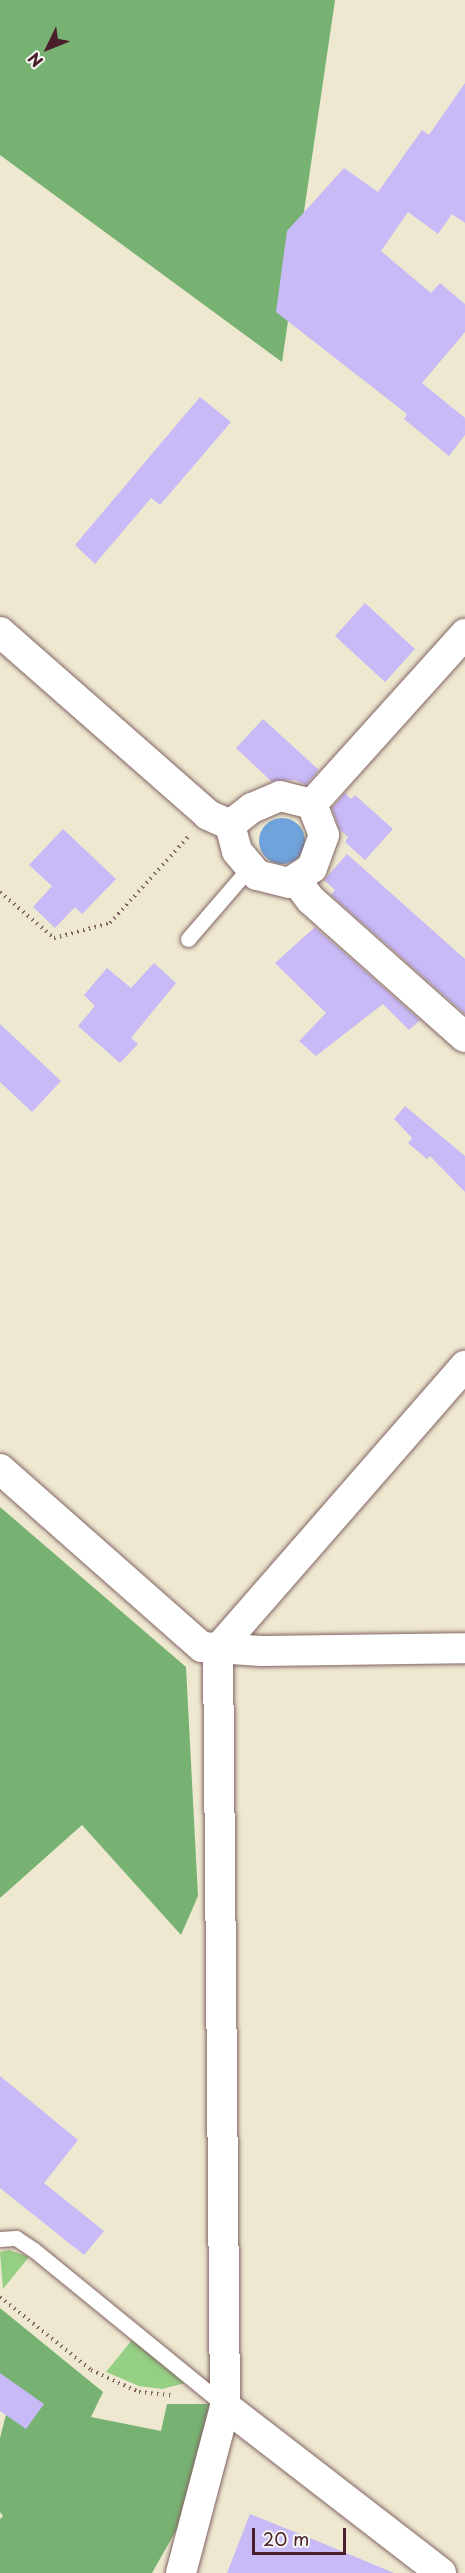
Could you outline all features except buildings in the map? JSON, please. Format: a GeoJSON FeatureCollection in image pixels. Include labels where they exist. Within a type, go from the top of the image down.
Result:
{"type":"FeatureCollection","features":[{"type":"Feature","properties":{"kind":"street"},"geometry":{"type":"LineString","coordinates":[[0,632],[219,820],[237,851],[257,874],[289,883],[312,868],[324,835],[312,804]]}},
{"type":"Feature","properties":{"kind":"street"},"geometry":{"type":"LineString","coordinates":[[312,804],[465,634]]}},
{"type":"Feature","properties":{"kind":"street"},"geometry":{"type":"LineString","coordinates":[[219,820],[280,796],[312,804]]}},
{"type":"Feature","properties":{"kind":"street"},"geometry":{"type":"LineString","coordinates":[[295,879],[311,900],[465,1037]]}},
{"type":"Feature","properties":{"kind":"street"},"geometry":{"type":"LineString","coordinates":[[181,2573],[214,2396],[218,1649],[465,1366]]}},
{"type":"Feature","properties":{"kind":"street"},"geometry":{"type":"LineString","coordinates":[[0,1469],[202,1647],[218,1649],[465,1648]]}},
{"type":"Feature","properties":{"kind":"street"},"geometry":{"type":"LineString","coordinates":[[214,2396],[441,2573]]}},
{"type":"Feature","properties":{"kind":"lane"},"geometry":{"type":"LineString","coordinates":[[188,939],[250,867]]}},
{"type":"Feature","properties":{"kind":"lane"},"geometry":{"type":"LineString","coordinates":[[0,2239],[16,2238],[34,2250],[214,2396]]}},
{"type":"Feature","properties":{"kind":"path"},"geometry":{"type":"LineString","coordinates":[[0,892],[54,938],[110,923],[219,820]]}},
{"type":"Feature","properties":{"kind":"path"},"geometry":{"type":"LineString","coordinates":[[0,2297],[91,2370],[112,2382],[139,2392],[171,2396],[214,2396]]}},
{"type":"Feature","properties":{"kind":"green space"},"geometry":{"type":"Polygon","coordinates":[[[0,0],[335,0],[282,362],[0,155],[0,0]]]}},
{"type":"Feature","properties":{"kind":"green space"},"geometry":{"type":"Polygon","coordinates":[[[0,1507],[186,1667],[198,1896],[181,1935],[82,1825],[0,1898],[0,1507]]]}},
{"type":"Feature","properties":{"kind":"green space"},"geometry":{"type":"Polygon","coordinates":[[[9,2250],[29,2257],[3,2289],[0,2252],[9,2250]]]}},
{"type":"Feature","properties":{"kind":"green space"},"geometry":{"type":"Polygon","coordinates":[[[0,2308],[103,2392],[91,2417],[161,2431],[167,2404],[211,2404],[182,2520],[152,2573],[0,2573],[0,2519],[3,2516],[0,2512],[0,2438],[10,2399],[0,2377],[0,2308]]]}},
{"type":"Feature","properties":{"kind":"green space"},"geometry":{"type":"Polygon","coordinates":[[[132,2340],[185,2383],[162,2389],[139,2386],[106,2372],[132,2340]]]}},
{"type":"Feature","properties":{"kind":"water"},"geometry":{"type":"Polygon","coordinates":[[[282,818],[298,825],[305,841],[298,857],[282,864],[266,857],[259,841],[266,825],[282,818]]]}}]}
